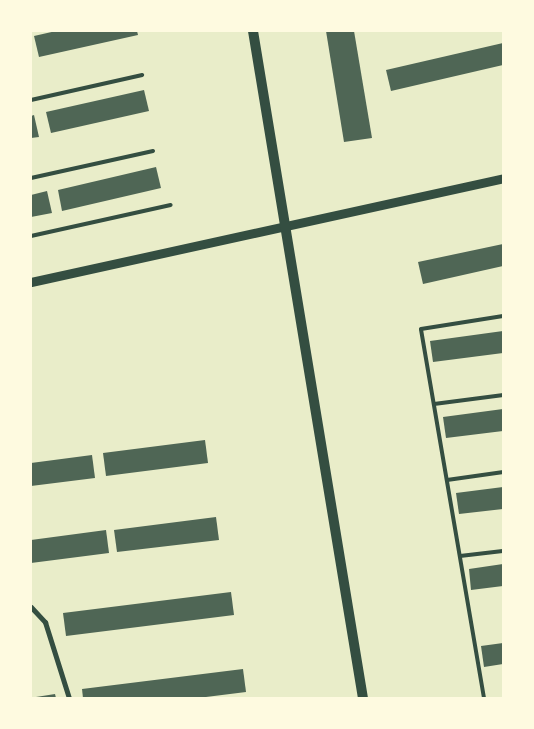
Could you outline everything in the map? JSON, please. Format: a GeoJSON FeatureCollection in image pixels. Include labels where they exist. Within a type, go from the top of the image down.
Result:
{"type":"FeatureCollection","features":[{"type":"Feature","properties":{"kind":"main road"},"geometry":{"type":"LineString","coordinates":[[253,31],[363,698]]}},
{"type":"Feature","properties":{"kind":"street"},"geometry":{"type":"LineString","coordinates":[[31,282],[503,178]]}},
{"type":"Feature","properties":{"kind":"street"},"geometry":{"type":"LineString","coordinates":[[31,607],[45,622],[69,698]]}},
{"type":"Feature","properties":{"kind":"lane"},"geometry":{"type":"LineString","coordinates":[[31,100],[142,75]]}},
{"type":"Feature","properties":{"kind":"lane"},"geometry":{"type":"LineString","coordinates":[[31,178],[153,150]]}},
{"type":"Feature","properties":{"kind":"lane"},"geometry":{"type":"LineString","coordinates":[[31,236],[171,205]]}},
{"type":"Feature","properties":{"kind":"lane"},"geometry":{"type":"LineString","coordinates":[[484,698],[421,329],[503,316]]}},
{"type":"Feature","properties":{"kind":"lane"},"geometry":{"type":"LineString","coordinates":[[434,404],[503,395]]}},
{"type":"Feature","properties":{"kind":"lane"},"geometry":{"type":"LineString","coordinates":[[447,480],[503,472]]}},
{"type":"Feature","properties":{"kind":"lane"},"geometry":{"type":"LineString","coordinates":[[460,556],[503,551]]}},
{"type":"Feature","properties":{"kind":"building"},"geometry":{"type":"Polygon","coordinates":[[[56,31],[137,31],[138,35],[39,57],[34,36],[56,31]]]}},
{"type":"Feature","properties":{"kind":"building"},"geometry":{"type":"Polygon","coordinates":[[[326,31],[354,31],[372,138],[344,142],[326,31]]]}},
{"type":"Feature","properties":{"kind":"building"},"geometry":{"type":"Polygon","coordinates":[[[503,43],[503,65],[391,91],[386,70],[503,43]]]}},
{"type":"Feature","properties":{"kind":"building"},"geometry":{"type":"Polygon","coordinates":[[[144,90],[149,111],[51,133],[46,112],[144,90]]]}},
{"type":"Feature","properties":{"kind":"building"},"geometry":{"type":"Polygon","coordinates":[[[34,115],[39,137],[31,138],[31,116],[34,115]]]}},
{"type":"Feature","properties":{"kind":"building"},"geometry":{"type":"Polygon","coordinates":[[[156,167],[161,188],[62,211],[58,190],[156,167]]]}},
{"type":"Feature","properties":{"kind":"building"},"geometry":{"type":"Polygon","coordinates":[[[47,191],[52,213],[31,217],[31,195],[47,191]]]}},
{"type":"Feature","properties":{"kind":"building"},"geometry":{"type":"Polygon","coordinates":[[[503,244],[503,266],[423,284],[418,262],[503,244]]]}},
{"type":"Feature","properties":{"kind":"building"},"geometry":{"type":"Polygon","coordinates":[[[503,331],[503,353],[433,362],[430,341],[503,331]]]}},
{"type":"Feature","properties":{"kind":"building"},"geometry":{"type":"Polygon","coordinates":[[[503,409],[503,431],[446,438],[443,417],[503,409]]]}},
{"type":"Feature","properties":{"kind":"building"},"geometry":{"type":"Polygon","coordinates":[[[205,440],[208,463],[106,476],[103,453],[205,440]]]}},
{"type":"Feature","properties":{"kind":"building"},"geometry":{"type":"Polygon","coordinates":[[[92,455],[95,478],[31,486],[31,463],[92,455]]]}},
{"type":"Feature","properties":{"kind":"building"},"geometry":{"type":"Polygon","coordinates":[[[503,487],[503,509],[459,514],[456,493],[503,487]]]}},
{"type":"Feature","properties":{"kind":"building"},"geometry":{"type":"Polygon","coordinates":[[[216,517],[219,540],[117,552],[114,530],[216,517]]]}},
{"type":"Feature","properties":{"kind":"building"},"geometry":{"type":"Polygon","coordinates":[[[106,530],[109,553],[31,563],[31,540],[106,530]]]}},
{"type":"Feature","properties":{"kind":"building"},"geometry":{"type":"Polygon","coordinates":[[[503,564],[503,586],[471,590],[469,569],[503,564]]]}},
{"type":"Feature","properties":{"kind":"building"},"geometry":{"type":"Polygon","coordinates":[[[231,592],[234,615],[66,636],[63,613],[231,592]]]}},
{"type":"Feature","properties":{"kind":"building"},"geometry":{"type":"Polygon","coordinates":[[[503,643],[503,664],[484,667],[481,646],[503,643]]]}},
{"type":"Feature","properties":{"kind":"building"},"geometry":{"type":"Polygon","coordinates":[[[243,669],[246,692],[198,698],[83,698],[82,689],[243,669]]]}},
{"type":"Feature","properties":{"kind":"building"},"geometry":{"type":"Polygon","coordinates":[[[55,694],[56,698],[36,698],[36,697],[55,694]]]}}]}
